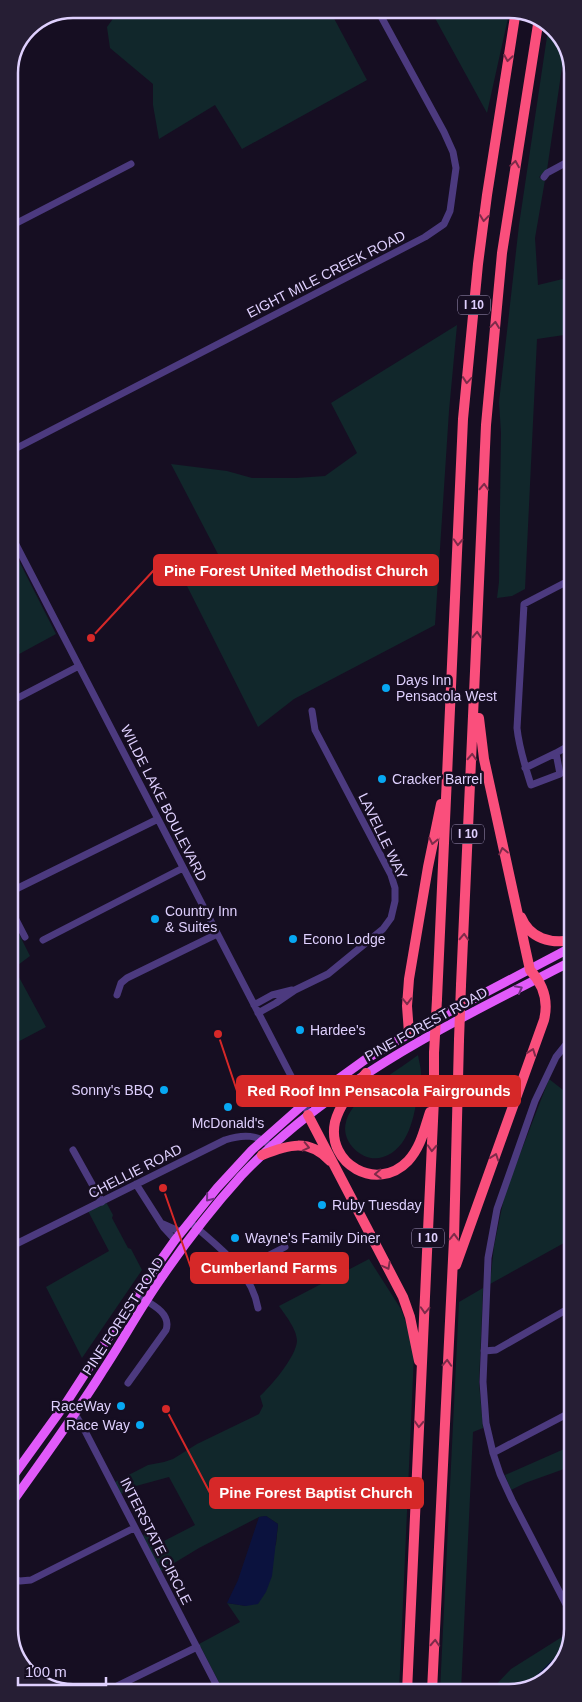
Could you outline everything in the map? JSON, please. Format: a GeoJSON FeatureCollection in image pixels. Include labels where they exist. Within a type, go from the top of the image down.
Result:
{"type":"FeatureCollection","features":[{"type":"Feature","properties":{"kind":"highway","name":"I 10"},"geometry":{"type":"LineString","coordinates":[[407,1684],[434,1100],[434,1053],[446,776],[464,419],[487,196],[515,18]]}},
{"type":"Feature","properties":{"kind":"highway","name":"I 10"},"geometry":{"type":"LineString","coordinates":[[432,1684],[451,1286],[459,1040],[486,425],[502,253],[538,26]]}},
{"type":"Feature","properties":{"kind":"highway"},"geometry":{"type":"LineString","coordinates":[[451,1286],[457,1261],[544,1020],[546,1007],[546,998],[538,979],[530,970],[514,898],[484,759],[475,684]]}},
{"type":"Feature","properties":{"kind":"highway"},"geometry":{"type":"LineString","coordinates":[[409,1033],[407,1006],[409,979],[446,776]]}},
{"type":"Feature","properties":{"kind":"highway"},"geometry":{"type":"LineString","coordinates":[[514,898],[524,924],[531,932],[544,940],[564,941]]}},
{"type":"Feature","properties":{"kind":"highway"},"geometry":{"type":"LineString","coordinates":[[366,1073],[344,1102],[337,1116],[334,1132],[336,1144],[341,1155],[348,1164],[361,1172],[384,1174],[392,1172],[406,1163],[422,1138],[434,1100]]}},
{"type":"Feature","properties":{"kind":"highway"},"geometry":{"type":"LineString","coordinates":[[308,1115],[402,1297],[410,1317],[422,1376]]}},
{"type":"Feature","properties":{"kind":"highway"},"geometry":{"type":"LineString","coordinates":[[262,1155],[291,1146],[310,1148],[324,1155],[340,1176]]}},
{"type":"Feature","properties":{"kind":"main road","name":"PINE FOREST ROAD"},"geometry":{"type":"LineString","coordinates":[[18,1469],[66,1403],[178,1236],[229,1174],[264,1139],[305,1102],[366,1059],[409,1033],[564,951]]}},
{"type":"Feature","properties":{"kind":"main road","name":"PINE FOREST ROAD"},"geometry":{"type":"LineString","coordinates":[[18,1494],[75,1414],[160,1280],[198,1229],[238,1180],[262,1155],[308,1115],[366,1073],[406,1048],[564,965]]}},
{"type":"Feature","properties":{"kind":"street","name":"EIGHT MILE CREEK ROAD"},"geometry":{"type":"LineString","coordinates":[[18,447],[426,237],[444,224],[450,211],[455,176],[454,160],[450,145],[382,18]]}},
{"type":"Feature","properties":{"kind":"street"},"geometry":{"type":"LineString","coordinates":[[18,222],[131,164]]}},
{"type":"Feature","properties":{"kind":"street"},"geometry":{"type":"LineString","coordinates":[[544,177],[546,173],[564,164]]}},
{"type":"Feature","properties":{"kind":"street","name":"WILDE LAKE BOULEVARD"},"geometry":{"type":"LineString","coordinates":[[18,547],[305,1102],[308,1115]]}},
{"type":"Feature","properties":{"kind":"street"},"geometry":{"type":"LineString","coordinates":[[556,753],[560,774],[531,785],[519,748],[517,728],[524,604],[564,583]]}},
{"type":"Feature","properties":{"kind":"street"},"geometry":{"type":"LineString","coordinates":[[18,698],[79,666]]}},
{"type":"Feature","properties":{"kind":"street","name":"LAVELLE WAY"},"geometry":{"type":"LineString","coordinates":[[258,1013],[295,990],[328,974],[380,933],[391,918],[396,901],[391,875],[315,730],[312,711]]}},
{"type":"Feature","properties":{"kind":"street"},"geometry":{"type":"LineString","coordinates":[[525,768],[564,748]]}},
{"type":"Feature","properties":{"kind":"street"},"geometry":{"type":"LineString","coordinates":[[18,888],[158,819]]}},
{"type":"Feature","properties":{"kind":"street"},"geometry":{"type":"LineString","coordinates":[[42,940],[184,868]]}},
{"type":"Feature","properties":{"kind":"street"},"geometry":{"type":"LineString","coordinates":[[18,923],[25,937]]}},
{"type":"Feature","properties":{"kind":"street"},"geometry":{"type":"LineString","coordinates":[[117,994],[121,983],[127,978],[217,934]]}},
{"type":"Feature","properties":{"kind":"street","name":"LAVELLE WAY"},"geometry":{"type":"LineString","coordinates":[[254,1004],[272,995],[295,990]]}},
{"type":"Feature","properties":{"kind":"street"},"geometry":{"type":"LineString","coordinates":[[564,1048],[556,1058],[536,1100],[497,1209],[488,1258],[484,1351],[484,1406],[493,1453],[512,1500],[564,1601]]}},
{"type":"Feature","properties":{"kind":"street","name":"CHELLIE ROAD"},"geometry":{"type":"LineString","coordinates":[[18,1243],[225,1140],[241,1136],[264,1139]]}},
{"type":"Feature","properties":{"kind":"street"},"geometry":{"type":"LineString","coordinates":[[264,1139],[272,1147]]}},
{"type":"Feature","properties":{"kind":"street"},"geometry":{"type":"LineString","coordinates":[[73,1150],[102,1202]]}},
{"type":"Feature","properties":{"kind":"street"},"geometry":{"type":"LineString","coordinates":[[136,1184],[164,1228],[178,1236]]}},
{"type":"Feature","properties":{"kind":"street"},"geometry":{"type":"LineString","coordinates":[[190,1222],[242,1269],[254,1293],[258,1308]]}},
{"type":"Feature","properties":{"kind":"street"},"geometry":{"type":"LineString","coordinates":[[242,1269],[285,1246]]}},
{"type":"Feature","properties":{"kind":"street"},"geometry":{"type":"LineString","coordinates":[[128,1383],[168,1326],[163,1313],[136,1296]]}},
{"type":"Feature","properties":{"kind":"street"},"geometry":{"type":"LineString","coordinates":[[484,1351],[496,1350],[564,1311]]}},
{"type":"Feature","properties":{"kind":"street","name":"INTERSTATE CIRCLE"},"geometry":{"type":"LineString","coordinates":[[66,1403],[75,1414],[216,1684]]}},
{"type":"Feature","properties":{"kind":"street"},"geometry":{"type":"LineString","coordinates":[[493,1453],[564,1416]]}},
{"type":"Feature","properties":{"kind":"street"},"geometry":{"type":"LineString","coordinates":[[18,1580],[24,1581],[35,1578],[134,1528]]}},
{"type":"Feature","properties":{"kind":"street"},"geometry":{"type":"LineString","coordinates":[[121,1684],[197,1647]]}},
{"type":"Feature","properties":{"kind":"green space"},"geometry":{"type":"Polygon","coordinates":[[[114,18],[334,18],[367,80],[242,149],[215,105],[159,139],[153,105],[153,84],[110,48],[107,27],[114,18]]]}},
{"type":"Feature","properties":{"kind":"green space"},"geometry":{"type":"Polygon","coordinates":[[[435,18],[508,18],[487,113],[435,18]]]}},
{"type":"Feature","properties":{"kind":"green space"},"geometry":{"type":"Polygon","coordinates":[[[548,33],[559,48],[563,59],[547,170],[539,177],[545,180],[535,238],[538,285],[564,279],[564,335],[537,339],[525,589],[512,596],[497,598],[499,582],[501,433],[499,402],[519,225],[548,33]]]}},
{"type":"Feature","properties":{"kind":"green space"},"geometry":{"type":"Polygon","coordinates":[[[457,325],[449,411],[435,625],[294,699],[258,727],[184,580],[219,556],[171,464],[227,471],[252,478],[325,476],[357,453],[331,403],[457,325]]]}},
{"type":"Feature","properties":{"kind":"green space"},"geometry":{"type":"Polygon","coordinates":[[[18,559],[56,634],[18,655],[18,559]]]}},
{"type":"Feature","properties":{"kind":"green space"},"geometry":{"type":"Polygon","coordinates":[[[18,932],[30,956],[18,965],[18,932]]]}},
{"type":"Feature","properties":{"kind":"green space"},"geometry":{"type":"Polygon","coordinates":[[[18,975],[46,1027],[18,1042],[18,975]]]}},
{"type":"Feature","properties":{"kind":"green space"},"geometry":{"type":"Polygon","coordinates":[[[418,1055],[421,1072],[420,1081],[409,1131],[399,1147],[392,1153],[376,1158],[361,1154],[350,1144],[347,1137],[345,1130],[347,1117],[360,1099],[368,1092],[418,1055]]]}},
{"type":"Feature","properties":{"kind":"green space"},"geometry":{"type":"Polygon","coordinates":[[[549,1079],[564,1091],[564,1243],[490,1284],[494,1246],[505,1193],[549,1079]]]}},
{"type":"Feature","properties":{"kind":"green space"},"geometry":{"type":"Polygon","coordinates":[[[106,1202],[113,1215],[112,1218],[142,1270],[82,1358],[46,1287],[109,1251],[88,1211],[106,1202]]]}},
{"type":"Feature","properties":{"kind":"green space"},"geometry":{"type":"Polygon","coordinates":[[[369,1259],[401,1309],[410,1334],[414,1354],[399,1684],[220,1684],[199,1644],[240,1622],[227,1603],[246,1606],[276,1544],[278,1524],[266,1516],[259,1517],[199,1548],[161,1571],[142,1536],[151,1530],[162,1542],[195,1525],[169,1477],[136,1486],[121,1494],[115,1482],[148,1465],[173,1459],[197,1444],[259,1414],[263,1406],[260,1396],[288,1363],[296,1348],[297,1341],[293,1327],[279,1306],[369,1259]]]}},
{"type":"Feature","properties":{"kind":"green space"},"geometry":{"type":"Polygon","coordinates":[[[483,1288],[479,1383],[483,1428],[473,1432],[461,1684],[440,1684],[459,1302],[483,1288]]]}},
{"type":"Feature","properties":{"kind":"green space"},"geometry":{"type":"Polygon","coordinates":[[[564,1449],[564,1469],[511,1490],[505,1475],[564,1449]]]}},
{"type":"Feature","properties":{"kind":"green space"},"geometry":{"type":"Polygon","coordinates":[[[564,1636],[562,1647],[557,1657],[546,1671],[524,1683],[497,1684],[511,1669],[564,1636]]]}},
{"type":"Feature","properties":{"kind":"shaded area"},"geometry":{"type":"Polygon","coordinates":[[[266,1516],[278,1524],[272,1576],[266,1592],[258,1604],[246,1606],[227,1603],[238,1580],[259,1517],[266,1516]]]}},
{"type":"Feature","properties":{"kind":"waterway"},"geometry":{"type":"LineString","coordinates":[[535,1678],[557,1657]]}},
{"type":"Feature","properties":{"kind":"place","name":"Pine Forest United Methodist Church"},"geometry":{"type":"Point","coordinates":[91,638]}},
{"type":"Feature","properties":{"kind":"place","name":"Days Inn Pensacola West"},"geometry":{"type":"Point","coordinates":[386,688]}},
{"type":"Feature","properties":{"kind":"place","name":"Cracker Barrel"},"geometry":{"type":"Point","coordinates":[382,779]}},
{"type":"Feature","properties":{"kind":"place","name":"Country Inn & Suites"},"geometry":{"type":"Point","coordinates":[155,919]}},
{"type":"Feature","properties":{"kind":"place","name":"Econo Lodge"},"geometry":{"type":"Point","coordinates":[293,939]}},
{"type":"Feature","properties":{"kind":"place","name":"Hardee's"},"geometry":{"type":"Point","coordinates":[300,1030]}},
{"type":"Feature","properties":{"kind":"place","name":"Red Roof Inn Pensacola Fairgrounds"},"geometry":{"type":"Point","coordinates":[218,1034]}},
{"type":"Feature","properties":{"kind":"place","name":"Sonny's BBQ"},"geometry":{"type":"Point","coordinates":[164,1090]}},
{"type":"Feature","properties":{"kind":"place","name":"McDonald's"},"geometry":{"type":"Point","coordinates":[228,1107]}},
{"type":"Feature","properties":{"kind":"place","name":"Cumberland Farms"},"geometry":{"type":"Point","coordinates":[163,1188]}},
{"type":"Feature","properties":{"kind":"place","name":"Ruby Tuesday"},"geometry":{"type":"Point","coordinates":[322,1205]}},
{"type":"Feature","properties":{"kind":"place","name":"Wayne's Family Diner"},"geometry":{"type":"Point","coordinates":[235,1238]}},
{"type":"Feature","properties":{"kind":"place","name":"RaceWay"},"geometry":{"type":"Point","coordinates":[121,1406]}},
{"type":"Feature","properties":{"kind":"place","name":"Pine Forest Baptist Church"},"geometry":{"type":"Point","coordinates":[166,1409]}},
{"type":"Feature","properties":{"kind":"place","name":"Race Way"},"geometry":{"type":"Point","coordinates":[140,1425]}}]}
